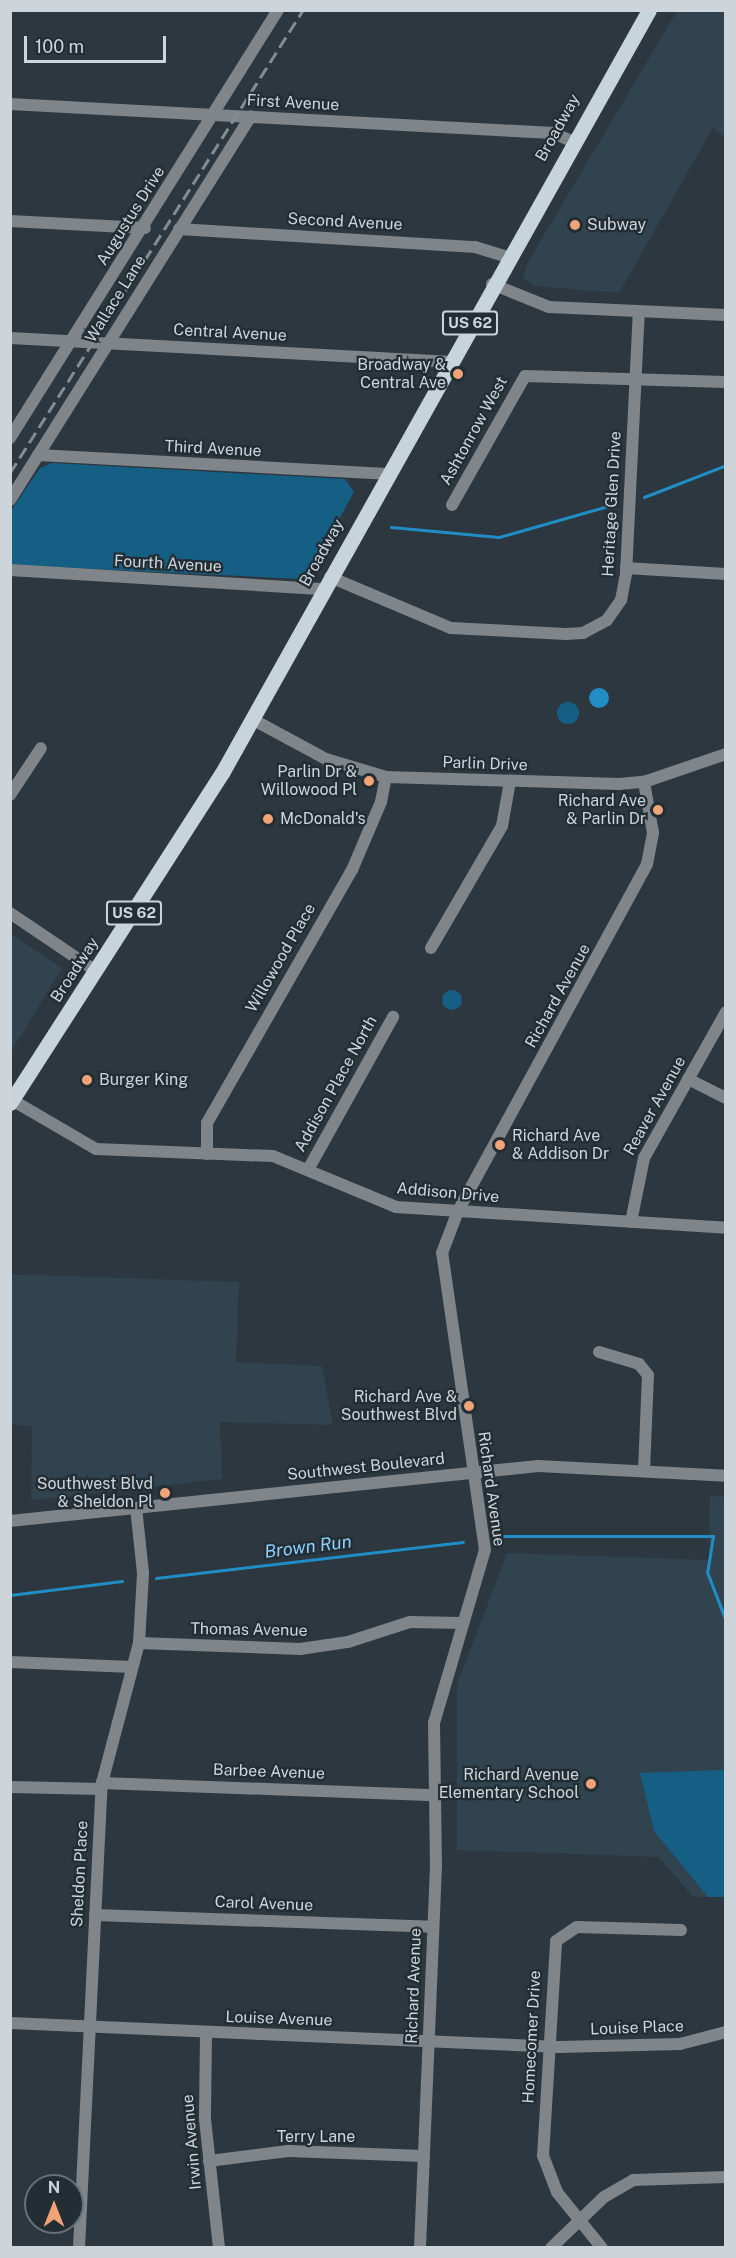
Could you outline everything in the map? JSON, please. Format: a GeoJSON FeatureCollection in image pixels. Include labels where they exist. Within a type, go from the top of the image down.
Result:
{"type":"FeatureCollection","features":[{"type":"Feature","properties":{"kind":"main road","name":"Broadway"},"geometry":{"type":"LineString","coordinates":[[11,1101],[96,971],[252,719],[448,362],[572,141],[649,10]]}},
{"type":"Feature","properties":{"kind":"street","name":"Augustus Drive"},"geometry":{"type":"LineString","coordinates":[[10,438],[145,228],[278,10]]}},
{"type":"Feature","properties":{"kind":"street","name":"First Avenue"},"geometry":{"type":"LineString","coordinates":[[10,104],[553,133],[572,141]]}},
{"type":"Feature","properties":{"kind":"street","name":"Wallace Lane"},"geometry":{"type":"LineString","coordinates":[[10,500],[251,116]]}},
{"type":"Feature","properties":{"kind":"street"},"geometry":{"type":"LineString","coordinates":[[10,221],[145,228]]}},
{"type":"Feature","properties":{"kind":"street","name":"Second Avenue"},"geometry":{"type":"LineString","coordinates":[[179,230],[475,247],[507,257]]}},
{"type":"Feature","properties":{"kind":"street"},"geometry":{"type":"LineString","coordinates":[[492,284],[535,305],[726,315]]}},
{"type":"Feature","properties":{"kind":"street","name":"Heritage Glen Drive"},"geometry":{"type":"LineString","coordinates":[[327,583],[451,628],[584,633],[615,612],[626,568],[639,311]]}},
{"type":"Feature","properties":{"kind":"street","name":"Central Avenue"},"geometry":{"type":"LineString","coordinates":[[10,338],[448,362]]}},
{"type":"Feature","properties":{"kind":"street","name":"Ashtonrow West"},"geometry":{"type":"LineString","coordinates":[[452,505],[525,376],[635,378]]}},
{"type":"Feature","properties":{"kind":"street"},"geometry":{"type":"LineString","coordinates":[[635,378],[726,382]]}},
{"type":"Feature","properties":{"kind":"street","name":"Third Avenue"},"geometry":{"type":"LineString","coordinates":[[38,455],[387,474]]}},
{"type":"Feature","properties":{"kind":"street"},"geometry":{"type":"LineString","coordinates":[[626,568],[726,574]]}},
{"type":"Feature","properties":{"kind":"street","name":"Fourth Avenue"},"geometry":{"type":"LineString","coordinates":[[10,570],[327,583]]}},
{"type":"Feature","properties":{"kind":"street","name":"Parlin Drive"},"geometry":{"type":"LineString","coordinates":[[252,719],[326,759],[386,777],[644,782],[726,753]]}},
{"type":"Feature","properties":{"kind":"street"},"geometry":{"type":"LineString","coordinates":[[10,795],[41,748]]}},
{"type":"Feature","properties":{"kind":"street","name":"Willowood Place"},"geometry":{"type":"LineString","coordinates":[[207,1154],[207,1123],[352,870],[381,802],[386,777]]}},
{"type":"Feature","properties":{"kind":"street"},"geometry":{"type":"LineString","coordinates":[[430,948],[502,826],[510,781]]}},
{"type":"Feature","properties":{"kind":"street","name":"Richard Avenue"},"geometry":{"type":"LineString","coordinates":[[420,2247],[433,1927],[436,1707],[485,1550],[441,1266],[458,1211],[645,869],[653,833],[644,782]]}},
{"type":"Feature","properties":{"kind":"street"},"geometry":{"type":"LineString","coordinates":[[10,913],[96,971]]}},
{"type":"Feature","properties":{"kind":"street","name":"Reaver Avenue"},"geometry":{"type":"LineString","coordinates":[[631,1222],[638,1172],[726,1012]]}},
{"type":"Feature","properties":{"kind":"street","name":"Addison Place North"},"geometry":{"type":"LineString","coordinates":[[309,1168],[393,1017]]}},
{"type":"Feature","properties":{"kind":"street"},"geometry":{"type":"LineString","coordinates":[[688,1079],[726,1098]]}},
{"type":"Feature","properties":{"kind":"street","name":"Addison Drive"},"geometry":{"type":"LineString","coordinates":[[11,1101],[96,1149],[273,1156],[309,1168],[373,1200],[458,1211],[726,1228]]}},
{"type":"Feature","properties":{"kind":"street"},"geometry":{"type":"LineString","coordinates":[[599,1352],[639,1364],[648,1375],[644,1471]]}},
{"type":"Feature","properties":{"kind":"street","name":"Southwest Boulevard"},"geometry":{"type":"LineString","coordinates":[[10,1521],[473,1471],[555,1465],[726,1476]]}},
{"type":"Feature","properties":{"kind":"street","name":"Sheldon Place"},"geometry":{"type":"LineString","coordinates":[[79,2247],[101,1786],[139,1643],[143,1573],[136,1508]]}},
{"type":"Feature","properties":{"kind":"street","name":"Thomas Avenue"},"geometry":{"type":"LineString","coordinates":[[139,1643],[300,1649],[348,1642],[410,1622],[463,1623]]}},
{"type":"Feature","properties":{"kind":"street"},"geometry":{"type":"LineString","coordinates":[[10,1662],[132,1667]]}},
{"type":"Feature","properties":{"kind":"street","name":"Barbee Avenue"},"geometry":{"type":"LineString","coordinates":[[10,1787],[101,1786],[435,1795]]}},
{"type":"Feature","properties":{"kind":"street","name":"Carol Avenue"},"geometry":{"type":"LineString","coordinates":[[94,1915],[433,1927]]}},
{"type":"Feature","properties":{"kind":"street","name":"Homecomer Drive"},"geometry":{"type":"LineString","coordinates":[[602,2247],[557,2192],[543,2156],[554,1949],[560,1934],[599,1926],[681,1930]]}},
{"type":"Feature","properties":{"kind":"street","name":"Louise Avenue"},"geometry":{"type":"LineString","coordinates":[[10,2023],[547,2047]]}},
{"type":"Feature","properties":{"kind":"street","name":"Louise Place"},"geometry":{"type":"LineString","coordinates":[[547,2047],[680,2044],[726,2032]]}},
{"type":"Feature","properties":{"kind":"street","name":"Irwin Avenue"},"geometry":{"type":"LineString","coordinates":[[206,2033],[209,2161],[219,2247]]}},
{"type":"Feature","properties":{"kind":"street","name":"Terry Lane"},"geometry":{"type":"LineString","coordinates":[[209,2161],[288,2151],[424,2156]]}},
{"type":"Feature","properties":{"kind":"street"},"geometry":{"type":"LineString","coordinates":[[551,2247],[580,2220],[633,2180],[726,2177]]}},
{"type":"Feature","properties":{"kind":"shaded area"},"geometry":{"type":"Polygon","coordinates":[[[677,11],[725,11],[725,137],[713,128],[619,293],[535,286],[523,278],[528,262],[677,11]]]}},
{"type":"Feature","properties":{"kind":"shaded area"},"geometry":{"type":"Polygon","coordinates":[[[52,463],[345,479],[354,492],[314,565],[300,579],[11,565],[10,512],[40,468],[52,463]]]}},
{"type":"Feature","properties":{"kind":"shaded area"},"geometry":{"type":"Polygon","coordinates":[[[599,688],[606,691],[609,698],[606,705],[599,708],[592,705],[589,698],[592,691],[599,688]]]}},
{"type":"Feature","properties":{"kind":"shaded area"},"geometry":{"type":"Polygon","coordinates":[[[568,702],[576,705],[579,713],[576,721],[568,724],[560,721],[557,713],[560,705],[568,702]]]}},
{"type":"Feature","properties":{"kind":"shaded area"},"geometry":{"type":"Polygon","coordinates":[[[11,934],[62,968],[11,1052],[11,934]]]}},
{"type":"Feature","properties":{"kind":"shaded area"},"geometry":{"type":"Polygon","coordinates":[[[452,990],[459,993],[462,1000],[459,1007],[452,1010],[445,1007],[442,1000],[445,993],[452,990]]]}},
{"type":"Feature","properties":{"kind":"shaded area"},"geometry":{"type":"Polygon","coordinates":[[[11,1274],[239,1282],[236,1362],[322,1366],[333,1425],[220,1422],[222,1479],[31,1500],[32,1426],[11,1425],[11,1274]]]}},
{"type":"Feature","properties":{"kind":"shaded area","name":"Richard Avenue Elementary School"},"geometry":{"type":"Polygon","coordinates":[[[710,1496],[725,1497],[725,1897],[693,1897],[659,1857],[457,1850],[457,1685],[507,1553],[709,1560],[710,1496]]]}},
{"type":"Feature","properties":{"kind":"shaded area"},"geometry":{"type":"Polygon","coordinates":[[[725,1770],[725,1897],[708,1897],[654,1831],[640,1773],[725,1770]]]}},
{"type":"Feature","properties":{"kind":"waterway"},"geometry":{"type":"LineString","coordinates":[[644,497],[726,465]]}},
{"type":"Feature","properties":{"kind":"waterway"},"geometry":{"type":"LineString","coordinates":[[391,527],[499,537],[615,504]]}},
{"type":"Feature","properties":{"kind":"waterway","name":"Brown Run"},"geometry":{"type":"LineString","coordinates":[[504,1536],[713,1536],[707,1572],[726,1621]]}},
{"type":"Feature","properties":{"kind":"waterway","name":"Brown Run"},"geometry":{"type":"LineString","coordinates":[[156,1578],[463,1542]]}},
{"type":"Feature","properties":{"kind":"waterway","name":"Brown Run"},"geometry":{"type":"LineString","coordinates":[[10,1595],[122,1581]]}},
{"type":"Feature","properties":{"kind":"railway"},"geometry":{"type":"LineString","coordinates":[[10,473],[303,10]]}},
{"type":"Feature","properties":{"kind":"place","name":"Subway"},"geometry":{"type":"Point","coordinates":[575,225]}},
{"type":"Feature","properties":{"kind":"place","name":"Broadway & Central Ave"},"geometry":{"type":"Point","coordinates":[458,374]}},
{"type":"Feature","properties":{"kind":"place","name":"Parlin Dr & Willowood Pl"},"geometry":{"type":"Point","coordinates":[369,781]}},
{"type":"Feature","properties":{"kind":"place","name":"Richard Ave & Parlin Dr"},"geometry":{"type":"Point","coordinates":[658,810]}},
{"type":"Feature","properties":{"kind":"place","name":"McDonald's"},"geometry":{"type":"Point","coordinates":[268,819]}},
{"type":"Feature","properties":{"kind":"place","name":"Burger King"},"geometry":{"type":"Point","coordinates":[87,1080]}},
{"type":"Feature","properties":{"kind":"place","name":"Richard Ave & Addison Dr"},"geometry":{"type":"Point","coordinates":[500,1145]}},
{"type":"Feature","properties":{"kind":"place","name":"Richard Ave & Southwest Blvd"},"geometry":{"type":"Point","coordinates":[469,1406]}},
{"type":"Feature","properties":{"kind":"place","name":"Southwest Blvd & Sheldon Pl"},"geometry":{"type":"Point","coordinates":[165,1493]}},
{"type":"Feature","properties":{"kind":"place","name":"Richard Avenue Elementary School"},"geometry":{"type":"Point","coordinates":[591,1784]}}]}
